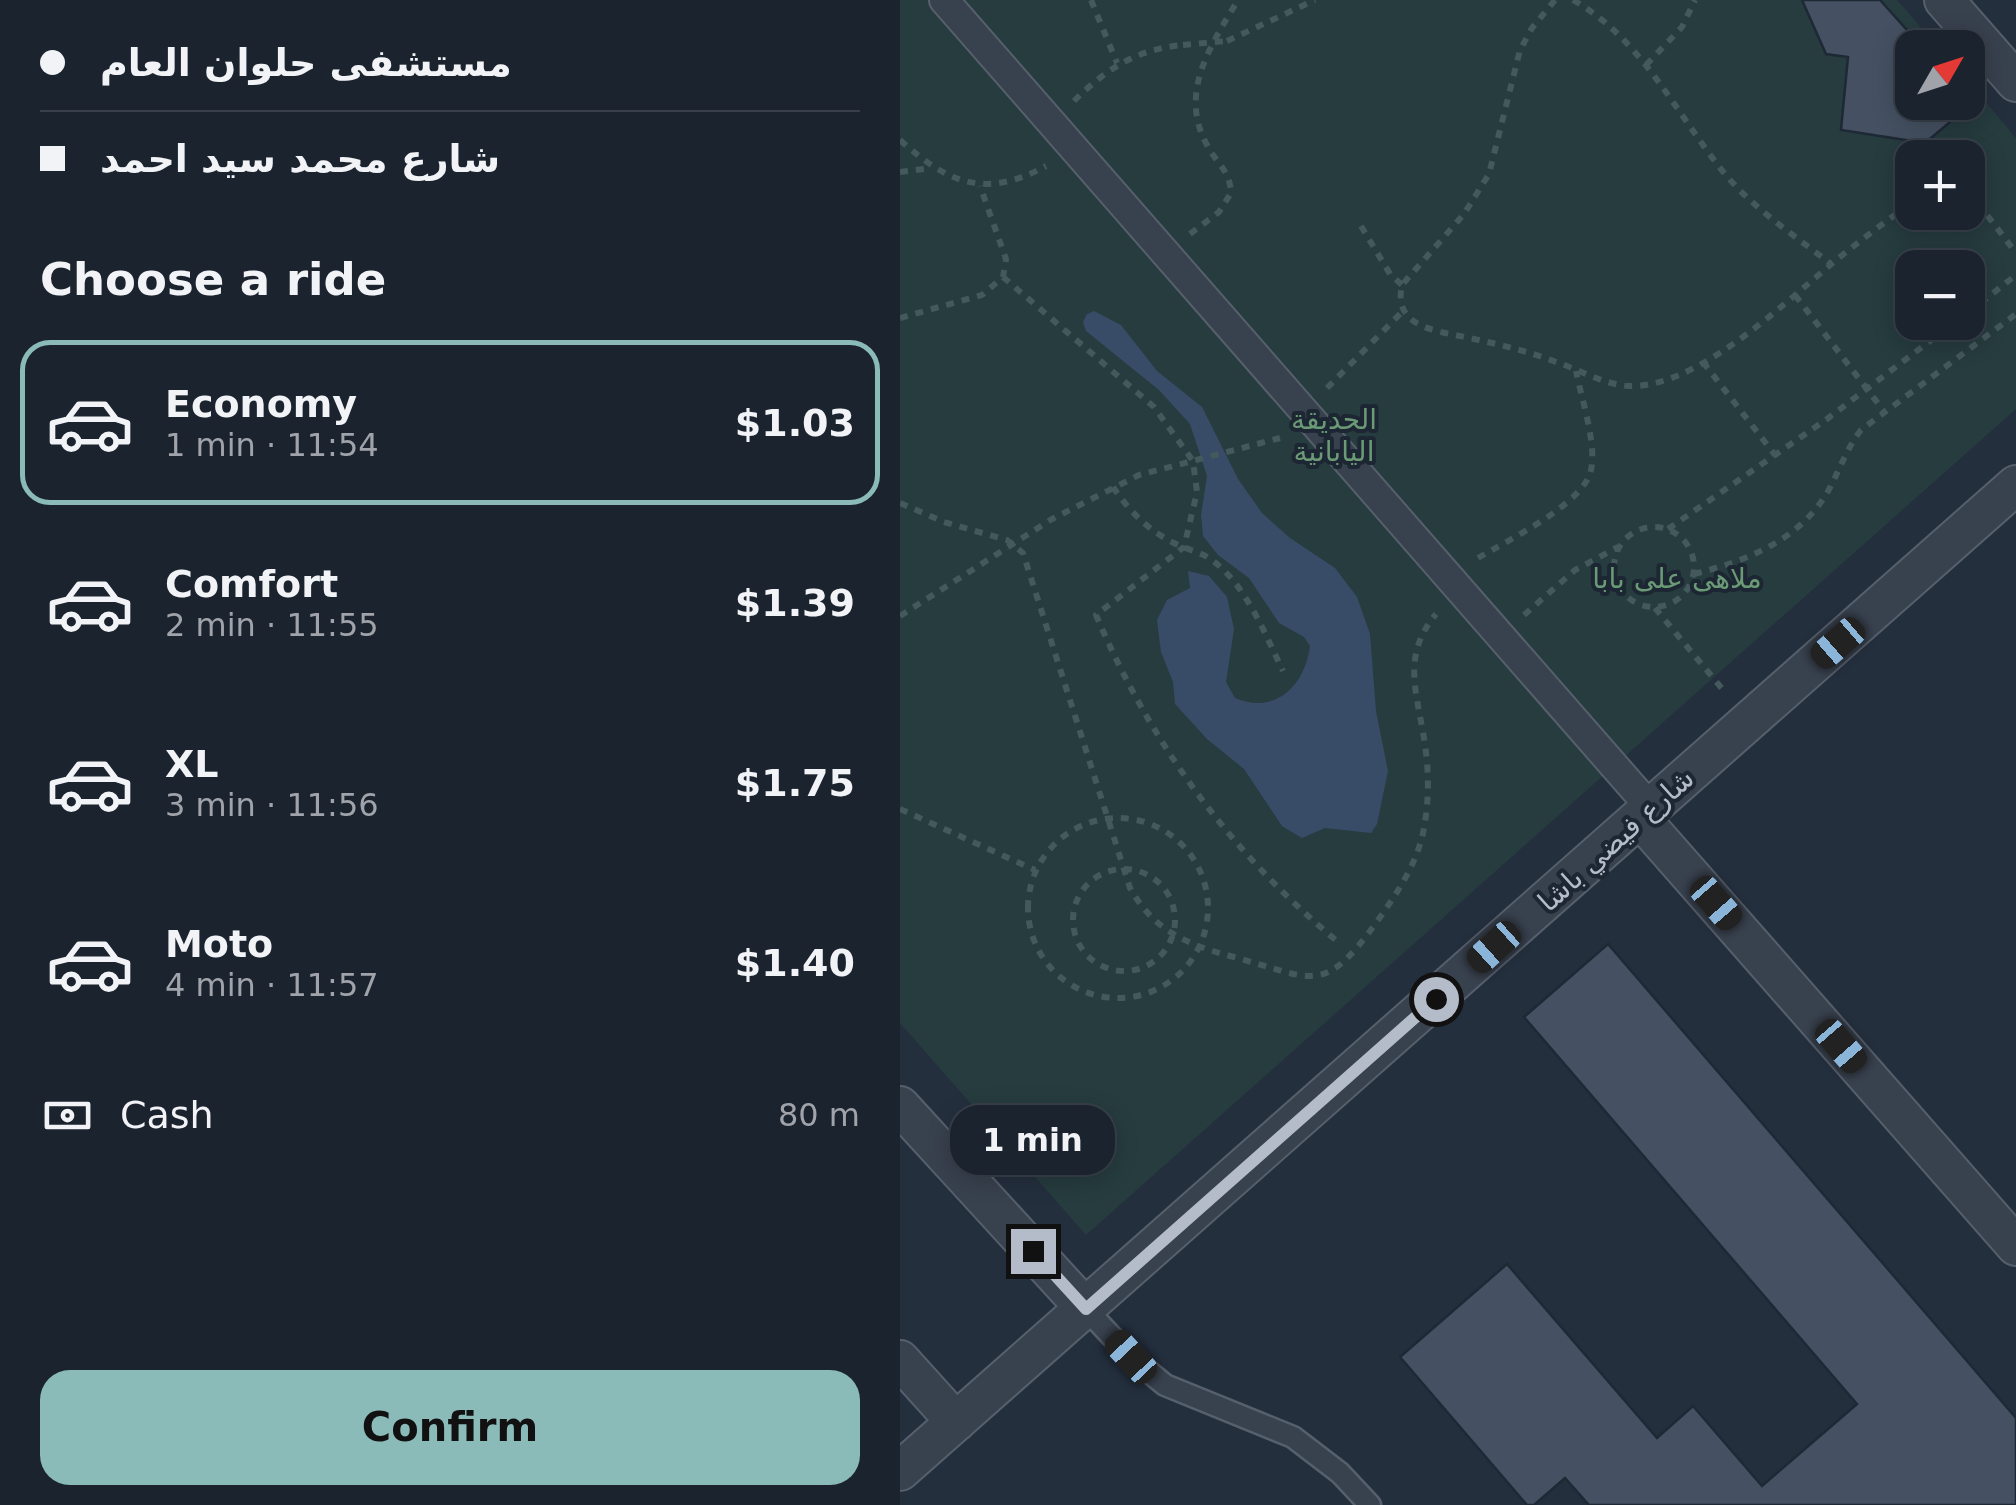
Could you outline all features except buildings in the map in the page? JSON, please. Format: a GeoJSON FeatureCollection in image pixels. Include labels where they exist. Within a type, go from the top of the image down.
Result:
{"type":"FeatureCollection","features":[{"type":"Feature","properties":{"kind":"street"},"geometry":{"type":"LineString","coordinates":[[944,0],[1500,636],[2016,1246]]}},
{"type":"Feature","properties":{"kind":"street"},"geometry":{"type":"LineString","coordinates":[[1944,0],[2016,82]]}},
{"type":"Feature","properties":{"kind":"street","name":"شارع فيضي باشا"},"geometry":{"type":"LineString","coordinates":[[900,1471],[2016,485]]}},
{"type":"Feature","properties":{"kind":"street"},"geometry":{"type":"LineString","coordinates":[[900,1106],[1086,1309]]}},
{"type":"Feature","properties":{"kind":"street"},"geometry":{"type":"LineString","coordinates":[[900,1360],[956,1422]]}},
{"type":"Feature","properties":{"kind":"lane"},"geometry":{"type":"LineString","coordinates":[[1086,1309],[1131,1357],[1166,1385],[1293,1437],[1340,1472],[1370,1505]]}},
{"type":"Feature","properties":{"kind":"path"},"geometry":{"type":"LineString","coordinates":[[1091,0],[1117,63]]}},
{"type":"Feature","properties":{"kind":"path"},"geometry":{"type":"LineString","coordinates":[[1219,212],[1231,192],[1231,181],[1201,133],[1194,99],[1201,66],[1238,0]]}},
{"type":"Feature","properties":{"kind":"path"},"geometry":{"type":"LineString","coordinates":[[1052,123],[1117,63],[1161,47],[1227,41],[1315,0]]}},
{"type":"Feature","properties":{"kind":"path"},"geometry":{"type":"LineString","coordinates":[[1556,0],[1532,28],[1520,50],[1489,174],[1464,214],[1402,285],[1403,311],[1420,327],[1507,346],[1605,382],[1628,386],[1654,384],[1703,362],[1762,324],[1895,215]]}},
{"type":"Feature","properties":{"kind":"path"},"geometry":{"type":"LineString","coordinates":[[1646,65],[1682,27],[1694,0]]}},
{"type":"Feature","properties":{"kind":"path"},"geometry":{"type":"LineString","coordinates":[[1578,1],[1609,26],[1646,65],[1729,178],[1831,264]]}},
{"type":"Feature","properties":{"kind":"path"},"geometry":{"type":"LineString","coordinates":[[900,140],[932,168],[980,186],[1031,175],[1076,151]]}},
{"type":"Feature","properties":{"kind":"path"},"geometry":{"type":"LineString","coordinates":[[900,172],[932,168]]}},
{"type":"Feature","properties":{"kind":"path"},"geometry":{"type":"LineString","coordinates":[[900,318],[982,295],[1004,278],[1006,259],[980,186]]}},
{"type":"Feature","properties":{"kind":"path"},"geometry":{"type":"LineString","coordinates":[[1985,212],[2016,253]]}},
{"type":"Feature","properties":{"kind":"path"},"geometry":{"type":"LineString","coordinates":[[1362,226],[1385,267],[1402,285]]}},
{"type":"Feature","properties":{"kind":"path"},"geometry":{"type":"LineString","coordinates":[[1985,300],[2016,275]]}},
{"type":"Feature","properties":{"kind":"path"},"geometry":{"type":"LineString","coordinates":[[1004,278],[1142,396],[1197,460],[1196,492],[1184,548],[1096,614],[1140,707],[1196,794],[1262,873],[1338,942]]}},
{"type":"Feature","properties":{"kind":"path"},"geometry":{"type":"LineString","coordinates":[[1795,296],[1883,410]]}},
{"type":"Feature","properties":{"kind":"path"},"geometry":{"type":"LineString","coordinates":[[1304,412],[1403,311]]}},
{"type":"Feature","properties":{"kind":"path"},"geometry":{"type":"LineString","coordinates":[[1694,574],[1767,550],[1802,524],[1828,492],[1850,444],[1883,410],[2016,314]]}},
{"type":"Feature","properties":{"kind":"path"},"geometry":{"type":"LineString","coordinates":[[1668,529],[1868,390],[1932,340]]}},
{"type":"Feature","properties":{"kind":"path"},"geometry":{"type":"LineString","coordinates":[[1703,362],[1775,455]]}},
{"type":"Feature","properties":{"kind":"path"},"geometry":{"type":"LineString","coordinates":[[900,504],[1016,544],[1028,562],[1123,868],[1140,908],[1174,936],[1200,948],[1320,976],[1340,968],[1406,880],[1424,828],[1428,764],[1414,658],[1419,638],[1453,582],[1582,490],[1591,470],[1576,370]]}},
{"type":"Feature","properties":{"kind":"path"},"geometry":{"type":"LineString","coordinates":[[900,616],[1052,520],[1114,487],[1151,470],[1272,440]]}},
{"type":"Feature","properties":{"kind":"path"},"geometry":{"type":"LineString","coordinates":[[1114,487],[1148,527],[1211,560],[1228,576],[1260,625],[1283,671]]}},
{"type":"Feature","properties":{"kind":"path"},"geometry":{"type":"LineString","coordinates":[[1500,636],[1575,570],[1619,546],[1628,536],[1640,529],[1668,529],[1690,547],[1694,574],[1690,588],[1680,598],[1654,608]]}},
{"type":"Feature","properties":{"kind":"path"},"geometry":{"type":"LineString","coordinates":[[1619,546],[1614,560],[1620,587],[1628,598],[1654,608],[1714,678]]}},
{"type":"Feature","properties":{"kind":"path"},"geometry":{"type":"LineString","coordinates":[[900,809],[1035,870]]}},
{"type":"Feature","properties":{"kind":"path"},"geometry":{"type":"LineString","coordinates":[[1108,818],[1140,820],[1165,830],[1186,847],[1200,870],[1208,896],[1208,922],[1200,948],[1183,972],[1161,988],[1134,998],[1107,998],[1080,990],[1056,974],[1039,952],[1029,926],[1028,897],[1035,870],[1048,850],[1067,832],[1089,821],[1108,818]]}},
{"type":"Feature","properties":{"kind":"path"},"geometry":{"type":"LineString","coordinates":[[1123,868],[1146,873],[1165,889],[1175,912],[1174,936],[1158,959],[1132,970],[1105,968],[1083,950],[1073,924],[1078,896],[1096,876],[1123,868]]}},
{"type":"Feature","properties":{"kind":"green space","name":"الحديقة اليابانية"},"geometry":{"type":"Polygon","coordinates":[[[900,0],[1897,0],[1923,30],[1895,30],[1895,120],[1985,120],[1985,101],[2016,138],[2016,409],[1086,1235],[900,1023],[900,0]]]}},
{"type":"Feature","properties":{"kind":"water"},"geometry":{"type":"Polygon","coordinates":[[[1094,311],[1121,325],[1157,371],[1202,407],[1238,479],[1262,513],[1290,538],[1335,568],[1357,597],[1370,634],[1376,711],[1388,771],[1377,824],[1371,833],[1325,828],[1302,838],[1282,826],[1244,769],[1207,739],[1175,704],[1157,620],[1167,600],[1190,588],[1188,571],[1209,576],[1227,597],[1234,629],[1226,682],[1235,698],[1263,703],[1286,693],[1302,673],[1310,646],[1304,637],[1279,623],[1249,578],[1218,555],[1203,536],[1201,515],[1207,476],[1190,424],[1159,390],[1086,331],[1083,322],[1094,311]]]}},
{"type":"Feature","properties":{"kind":"route"},"geometry":{"type":"LineString","coordinates":[[1033,1251],[1086,1309],[1436,999]]}},
{"type":"Feature","properties":{"kind":"park label","name":"ملاهى على بابا"},"geometry":{"type":"Point","coordinates":[1677,578]}}]}
